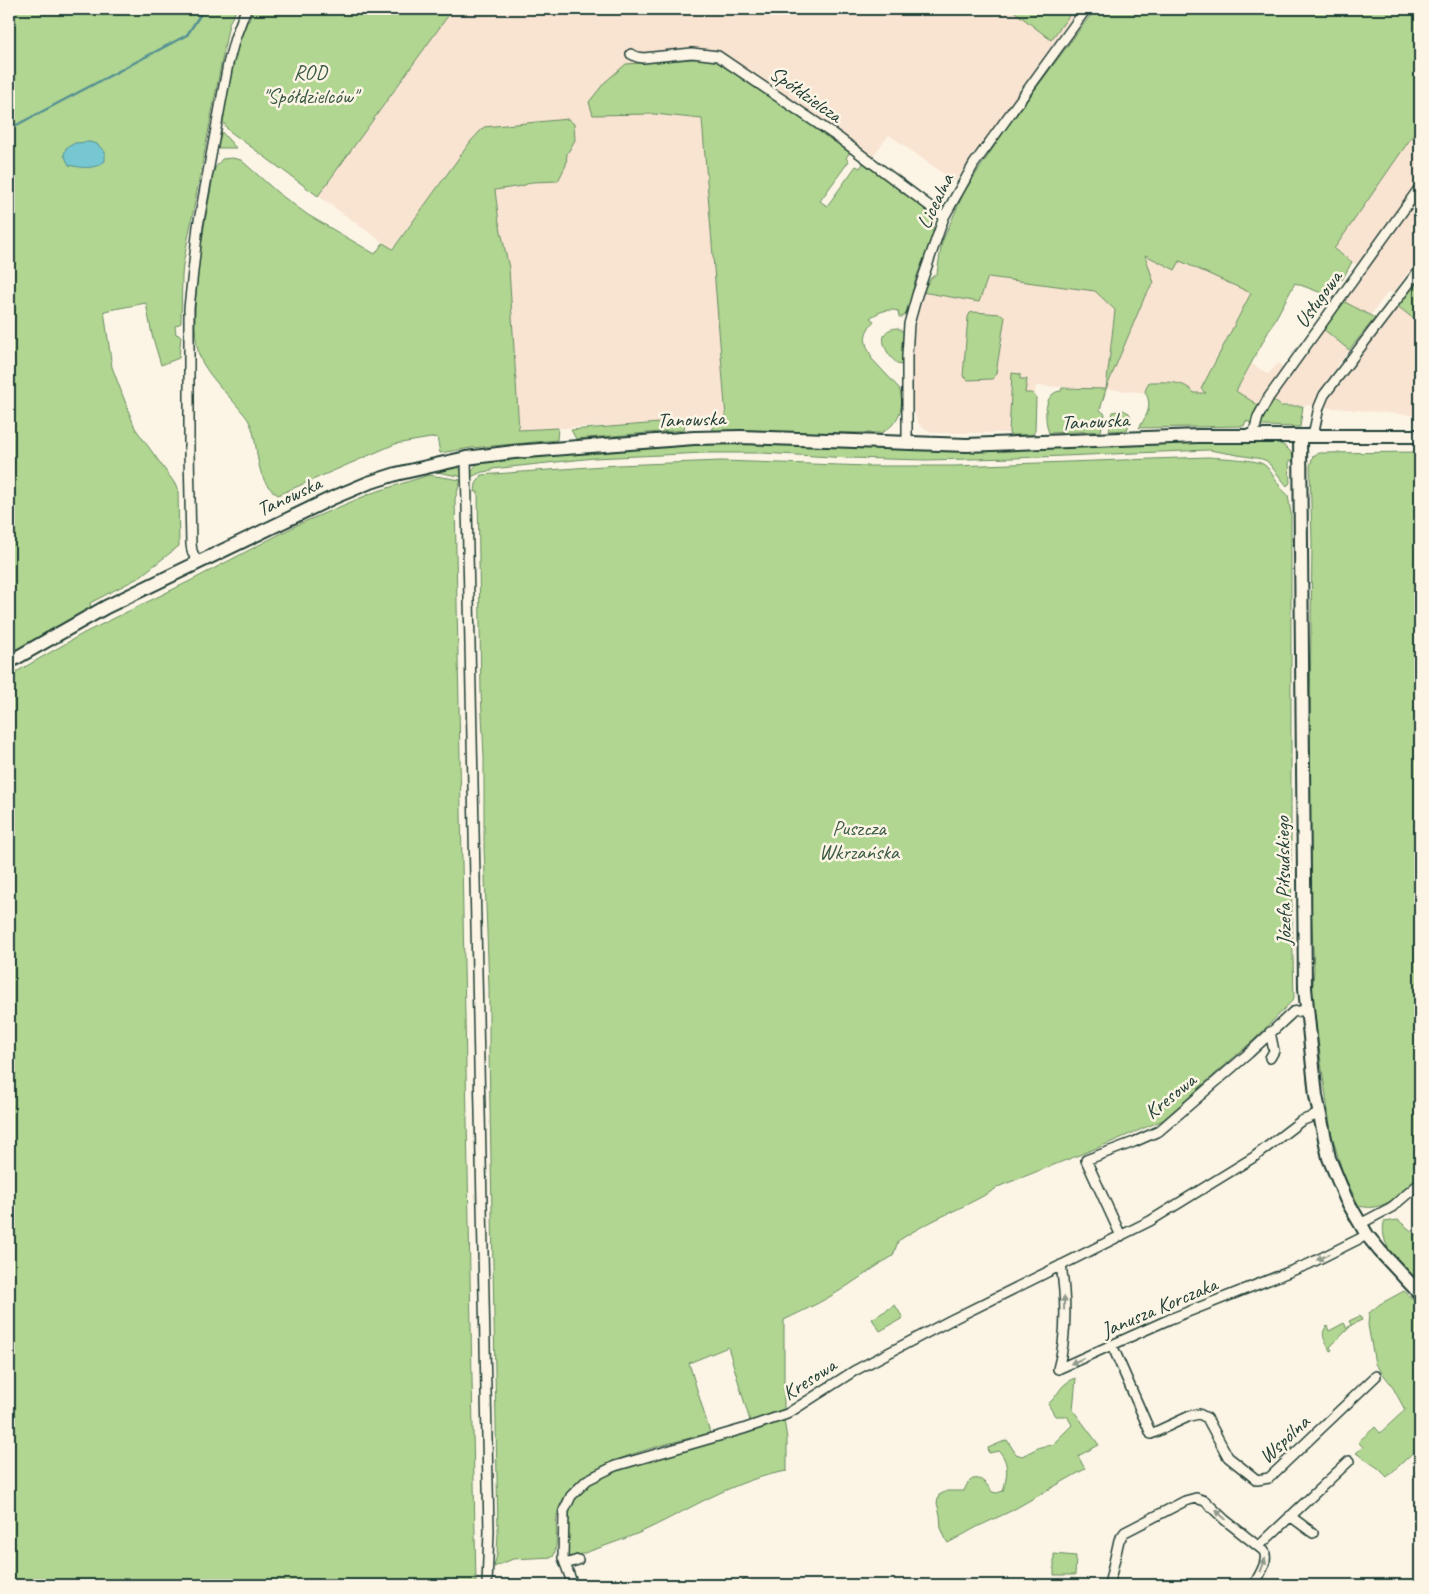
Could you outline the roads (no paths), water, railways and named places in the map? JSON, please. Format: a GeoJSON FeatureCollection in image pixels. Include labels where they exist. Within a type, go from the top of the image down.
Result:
{"type":"FeatureCollection","features":[{"type":"Feature","properties":{"kind":"main road","name":"Tanowska"},"geometry":{"type":"LineString","coordinates":[[9,662],[86,617],[354,488],[410,470],[466,458],[514,452],[694,438],[741,437],[906,444],[1012,444],[1198,436],[1420,436]]}},
{"type":"Feature","properties":{"kind":"main road","name":"Józefa Piłsudskiego"},"geometry":{"type":"LineString","coordinates":[[1306,436],[1303,925],[1306,1010],[1319,1114],[1326,1146],[1342,1191],[1364,1230],[1403,1278],[1420,1294]]}},
{"type":"Feature","properties":{"kind":"street"},"geometry":{"type":"LineString","coordinates":[[197,562],[192,551],[191,538],[189,308],[198,226],[228,64],[234,38],[246,9]]}},
{"type":"Feature","properties":{"kind":"street","name":"Licealna"},"geometry":{"type":"LineString","coordinates":[[906,444],[909,324],[944,217],[974,164],[1086,9]]}},
{"type":"Feature","properties":{"kind":"street","name":"Spółdzielcza"},"geometry":{"type":"LineString","coordinates":[[631,54],[643,58],[692,53],[718,56],[839,138],[944,217]]}},
{"type":"Feature","properties":{"kind":"street","name":"Usługowa"},"geometry":{"type":"LineString","coordinates":[[1253,436],[1258,417],[1269,398],[1420,187]]}},
{"type":"Feature","properties":{"kind":"street"},"geometry":{"type":"LineString","coordinates":[[1306,436],[1324,395],[1420,269]]}},
{"type":"Feature","properties":{"kind":"street"},"geometry":{"type":"LineString","coordinates":[[466,458],[488,1524],[487,1585]]}},
{"type":"Feature","properties":{"kind":"street","name":"Kresowa"},"geometry":{"type":"LineString","coordinates":[[1121,1236],[1086,1160],[1160,1131],[1249,1053],[1292,1012],[1306,1010]]}},
{"type":"Feature","properties":{"kind":"street"},"geometry":{"type":"LineString","coordinates":[[1270,1032],[1274,1051],[1270,1058]]}},
{"type":"Feature","properties":{"kind":"street","name":"Kresowa"},"geometry":{"type":"LineString","coordinates":[[565,1564],[563,1558],[564,1511],[571,1496],[587,1480],[615,1466],[743,1429],[787,1414],[854,1371],[1121,1236],[1208,1187],[1254,1157],[1301,1121],[1319,1114]]}},
{"type":"Feature","properties":{"kind":"street","name":"Janusza Korczaka"},"geometry":{"type":"LineString","coordinates":[[1061,1265],[1064,1293],[1064,1334],[1058,1368],[1170,1319],[1308,1264],[1364,1230],[1420,1183]]}},
{"type":"Feature","properties":{"kind":"street","name":"Wspólna"},"geometry":{"type":"LineString","coordinates":[[1112,1345],[1151,1434],[1190,1416],[1199,1414],[1207,1418],[1228,1457],[1257,1480],[1269,1478],[1376,1376]]}},
{"type":"Feature","properties":{"kind":"street"},"geometry":{"type":"LineString","coordinates":[[1259,1546],[1349,1461]]}},
{"type":"Feature","properties":{"kind":"street"},"geometry":{"type":"LineString","coordinates":[[1109,1585],[1119,1540],[1125,1532],[1189,1499],[1196,1498],[1205,1501],[1225,1520],[1259,1546],[1266,1556],[1254,1585]]}},
{"type":"Feature","properties":{"kind":"street"},"geometry":{"type":"LineString","coordinates":[[1290,1516],[1313,1533]]}},
{"type":"Feature","properties":{"kind":"street"},"geometry":{"type":"LineString","coordinates":[[572,1585],[565,1564],[578,1560]]}},
{"type":"Feature","properties":{"kind":"water"},"geometry":{"type":"Polygon","coordinates":[[[89,142],[97,144],[105,152],[105,161],[92,167],[69,165],[64,155],[66,148],[75,143],[89,142]]]}},
{"type":"Feature","properties":{"kind":"waterway"},"geometry":{"type":"LineString","coordinates":[[9,129],[187,35],[204,9]]}},
{"type":"Feature","properties":{"kind":"park label","name":"ROD \"Spółdzielców\""},"geometry":{"type":"Point","coordinates":[310,84]}},
{"type":"Feature","properties":{"kind":"park label","name":"Puszcza Wkrzańska"},"geometry":{"type":"Point","coordinates":[859,840]}}]}
